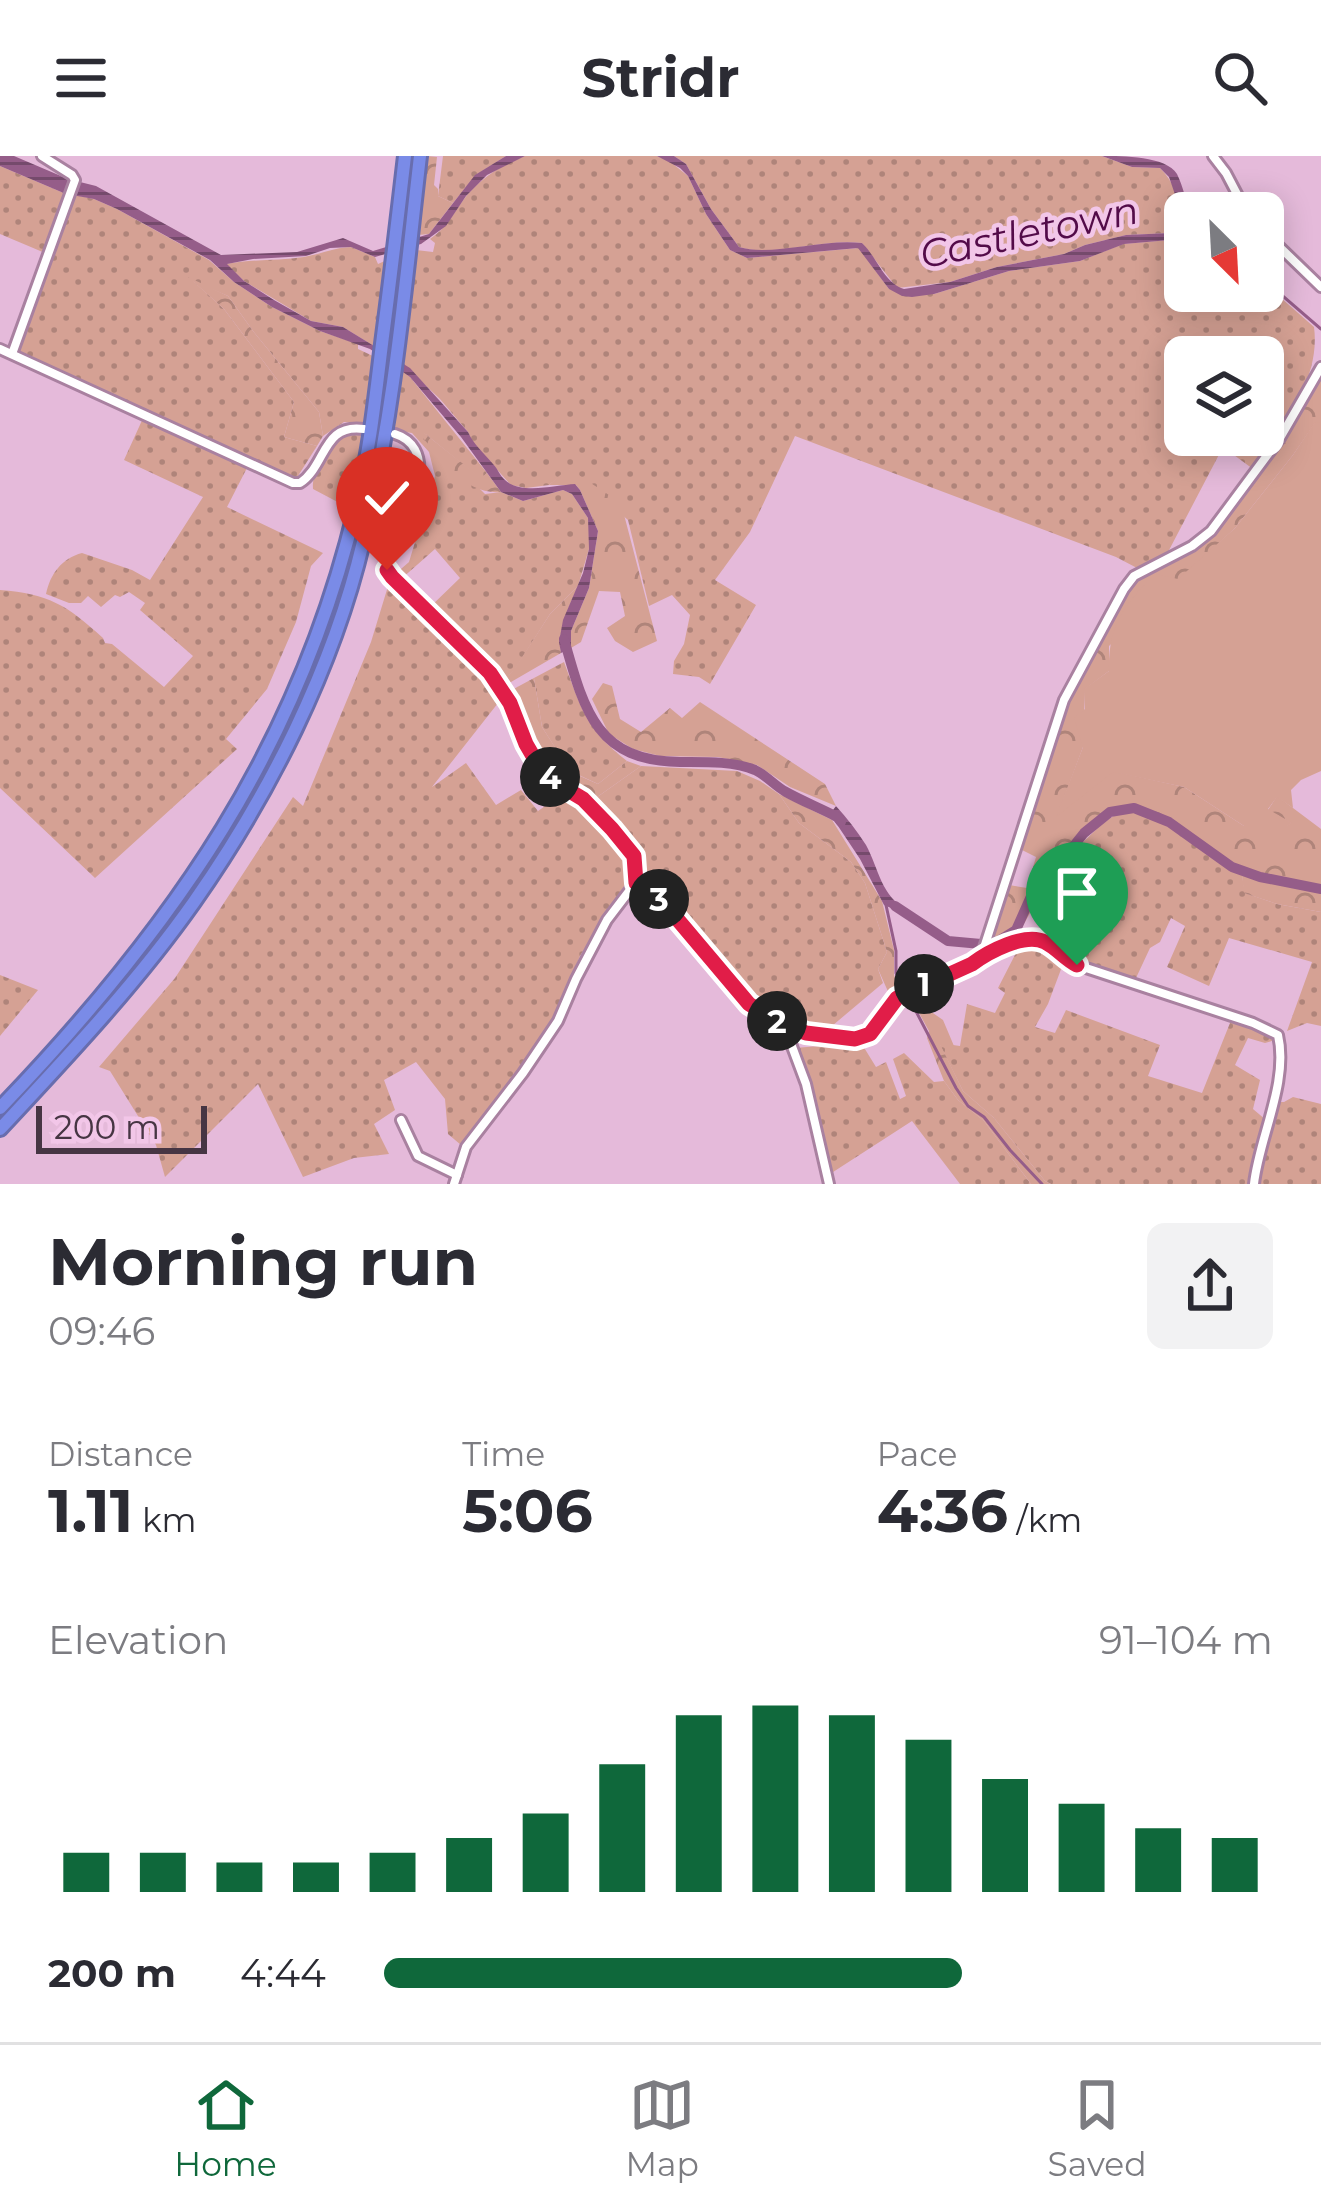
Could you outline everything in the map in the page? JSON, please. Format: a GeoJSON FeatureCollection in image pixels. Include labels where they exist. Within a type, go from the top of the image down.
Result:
{"type":"FeatureCollection","features":[{"type":"Feature","properties":{"kind":"highway"},"geometry":{"type":"LineString","coordinates":[[0,1129],[84,1038],[194,902],[276,766],[319,673],[352,584],[396,372],[408,256],[403,235],[405,156]]}},
{"type":"Feature","properties":{"kind":"highway"},"geometry":{"type":"LineString","coordinates":[[0,1108],[96,1002],[174,904],[266,756],[300,682],[343,557],[367,457],[393,260],[420,156]]}},
{"type":"Feature","properties":{"kind":"street"},"geometry":{"type":"LineString","coordinates":[[12,354],[75,180],[42,156]]}},
{"type":"Feature","properties":{"kind":"street"},"geometry":{"type":"LineString","coordinates":[[1213,156],[1236,192]]}},
{"type":"Feature","properties":{"kind":"street"},"geometry":{"type":"LineString","coordinates":[[1284,251],[1321,287]]}},
{"type":"Feature","properties":{"kind":"street"},"geometry":{"type":"LineString","coordinates":[[0,349],[293,483],[304,482],[332,439],[350,428],[364,429]]}},
{"type":"Feature","properties":{"kind":"street"},"geometry":{"type":"LineString","coordinates":[[983,954],[1064,700],[1124,589],[1134,576],[1192,547],[1211,531],[1280,438],[1321,367]]}},
{"type":"Feature","properties":{"kind":"street"},"geometry":{"type":"LineString","coordinates":[[395,434],[414,446],[420,464],[386,566],[490,673],[510,703],[540,768],[583,799],[634,856],[636,883],[607,920],[558,1022],[466,1148],[456,1179],[418,1156],[401,1120]]}},
{"type":"Feature","properties":{"kind":"street"},"geometry":{"type":"LineString","coordinates":[[636,883],[662,901],[749,1004],[806,1033],[855,1039],[870,1034],[897,998],[972,964],[983,954],[1038,939],[1077,965],[1278,1035],[1275,1096],[1254,1184]]}},
{"type":"Feature","properties":{"kind":"street"},"geometry":{"type":"LineString","coordinates":[[783,1024],[806,1084],[830,1184]]}},
{"type":"Feature","properties":{"kind":"green space"},"geometry":{"type":"Polygon","coordinates":[[[427,156],[437,157],[434,185],[438,196],[453,203],[429,234],[418,235],[427,156]]]}},
{"type":"Feature","properties":{"kind":"green space"},"geometry":{"type":"Polygon","coordinates":[[[443,156],[506,156],[476,175],[453,203],[438,196],[443,156]]]}},
{"type":"Feature","properties":{"kind":"green space"},"geometry":{"type":"Polygon","coordinates":[[[525,156],[657,156],[688,176],[730,250],[747,258],[859,248],[889,289],[934,294],[1009,271],[1080,261],[1123,244],[1164,240],[1164,312],[1284,312],[1284,301],[1314,327],[1312,366],[1284,424],[1284,336],[1164,336],[1164,456],[1218,456],[1167,554],[1137,568],[795,436],[750,532],[715,580],[756,605],[710,684],[699,677],[673,674],[690,615],[672,595],[649,606],[628,520],[569,469],[549,485],[511,485],[440,399],[402,363],[416,250],[433,252],[435,243],[430,239],[468,194],[501,167],[525,156]]]}},
{"type":"Feature","properties":{"kind":"green space"},"geometry":{"type":"Polygon","coordinates":[[[674,156],[1102,156],[1132,167],[1160,168],[1175,192],[1164,192],[1164,233],[1126,235],[950,282],[897,288],[862,243],[767,250],[739,247],[686,164],[674,156]]]}},
{"type":"Feature","properties":{"kind":"green space"},"geometry":{"type":"Polygon","coordinates":[[[0,166],[66,194],[45,253],[0,234],[0,166]]]}},
{"type":"Feature","properties":{"kind":"green space"},"geometry":{"type":"Polygon","coordinates":[[[75,195],[117,209],[209,260],[272,307],[358,344],[358,349],[375,357],[366,424],[344,422],[323,436],[319,412],[228,296],[193,281],[224,309],[294,402],[284,437],[317,446],[296,479],[18,353],[75,195]]]}},
{"type":"Feature","properties":{"kind":"green space"},"geometry":{"type":"Polygon","coordinates":[[[351,247],[375,257],[378,264],[387,260],[377,348],[343,327],[311,321],[244,281],[226,264],[304,257],[351,247]]]}},
{"type":"Feature","properties":{"kind":"green space"},"geometry":{"type":"Polygon","coordinates":[[[188,277],[228,296],[319,412],[323,436],[317,446],[284,437],[294,402],[224,309],[188,277]]]}},
{"type":"Feature","properties":{"kind":"green space"},"geometry":{"type":"Polygon","coordinates":[[[402,371],[487,473],[481,479],[424,433],[485,494],[501,492],[523,501],[563,490],[572,494],[588,518],[589,549],[578,586],[550,614],[503,682],[429,608],[460,578],[435,549],[400,580],[394,575],[409,562],[435,476],[429,452],[412,433],[393,430],[402,371]]]}},
{"type":"Feature","properties":{"kind":"green space"},"geometry":{"type":"Polygon","coordinates":[[[1321,373],[1321,423],[1315,423],[1235,528],[1109,646],[1109,671],[1085,689],[1083,747],[1058,814],[1112,771],[1184,787],[1244,826],[1291,823],[1268,810],[1277,796],[1321,829],[1321,912],[1244,893],[1242,875],[1175,830],[1149,815],[1122,812],[1101,822],[1052,866],[1015,940],[988,951],[1009,885],[1027,888],[1036,857],[1022,850],[1035,793],[1065,705],[1129,586],[1202,543],[1236,507],[1272,456],[1284,456],[1284,436],[1321,373]]]}},
{"type":"Feature","properties":{"kind":"green space"},"geometry":{"type":"Polygon","coordinates":[[[144,416],[248,466],[227,507],[323,553],[311,566],[296,622],[267,689],[226,739],[237,749],[95,878],[0,788],[0,590],[45,598],[68,609],[164,687],[193,656],[140,610],[145,603],[129,592],[115,595],[101,607],[88,596],[81,603],[69,603],[46,594],[58,568],[82,553],[150,580],[203,497],[124,460],[144,416]]]}},
{"type":"Feature","properties":{"kind":"green space"},"geometry":{"type":"Polygon","coordinates":[[[1315,422],[1321,423],[1321,771],[1291,790],[1293,808],[1277,797],[1268,809],[1292,823],[1244,826],[1184,787],[1113,772],[1056,817],[1083,747],[1074,718],[1085,709],[1084,689],[1109,671],[1111,641],[1127,606],[1155,574],[1178,579],[1235,528],[1315,422]]]}},
{"type":"Feature","properties":{"kind":"green space"},"geometry":{"type":"Polygon","coordinates":[[[345,433],[365,434],[347,507],[313,489],[322,458],[345,433]]]}},
{"type":"Feature","properties":{"kind":"green space"},"geometry":{"type":"Polygon","coordinates":[[[424,433],[481,478],[487,473],[501,492],[466,482],[422,437],[424,433]]]}},
{"type":"Feature","properties":{"kind":"green space"},"geometry":{"type":"Polygon","coordinates":[[[1235,456],[1262,456],[1253,469],[1235,456]]]}},
{"type":"Feature","properties":{"kind":"green space"},"geometry":{"type":"Polygon","coordinates":[[[568,468],[621,503],[657,641],[633,652],[615,641],[607,628],[625,616],[620,592],[599,591],[581,642],[571,648],[571,631],[589,588],[598,531],[576,485],[549,485],[568,468]]]}},
{"type":"Feature","properties":{"kind":"green space"},"geometry":{"type":"Polygon","coordinates":[[[389,583],[489,677],[502,698],[432,787],[466,763],[496,805],[521,790],[538,811],[548,804],[546,797],[554,788],[585,808],[629,860],[632,881],[580,956],[554,1018],[510,1085],[461,1145],[448,1134],[445,1099],[416,1062],[384,1080],[395,1110],[374,1124],[389,1154],[354,1158],[303,1177],[258,1084],[165,1177],[156,1145],[110,1071],[99,1067],[175,978],[293,797],[303,806],[371,642],[389,583]]]}},
{"type":"Feature","properties":{"kind":"green space"},"geometry":{"type":"Polygon","coordinates":[[[578,586],[562,627],[561,653],[506,685],[503,682],[550,614],[578,586]]]}},
{"type":"Feature","properties":{"kind":"green space"},"geometry":{"type":"Polygon","coordinates":[[[564,662],[586,717],[627,761],[598,784],[570,771],[542,727],[534,678],[564,662]]]}},
{"type":"Feature","properties":{"kind":"green space"},"geometry":{"type":"Polygon","coordinates":[[[534,678],[542,727],[571,772],[598,784],[627,761],[641,766],[593,800],[555,778],[540,762],[508,692],[534,678]]]}},
{"type":"Feature","properties":{"kind":"green space"},"geometry":{"type":"Polygon","coordinates":[[[603,683],[612,686],[620,719],[641,732],[670,708],[682,718],[700,702],[825,784],[836,806],[790,787],[757,765],[633,749],[609,734],[592,699],[603,683]]]}},
{"type":"Feature","properties":{"kind":"green space"},"geometry":{"type":"Polygon","coordinates":[[[641,766],[737,771],[779,794],[799,823],[851,862],[865,883],[887,952],[878,969],[883,983],[826,1031],[785,1022],[766,1010],[743,989],[697,929],[645,882],[636,854],[593,800],[641,766]]]}},
{"type":"Feature","properties":{"kind":"green space"},"geometry":{"type":"Polygon","coordinates":[[[779,794],[832,820],[882,901],[900,991],[890,996],[878,969],[887,952],[865,883],[851,862],[799,823],[779,794]]]}},
{"type":"Feature","properties":{"kind":"green space"},"geometry":{"type":"Polygon","coordinates":[[[1124,811],[1171,828],[1242,875],[1245,893],[1321,912],[1321,1026],[1307,1023],[1287,1031],[1312,962],[1229,938],[1209,986],[1167,967],[1185,926],[1171,918],[1136,978],[1074,959],[1058,948],[1095,885],[1052,866],[1124,811]]]}},
{"type":"Feature","properties":{"kind":"green space"},"geometry":{"type":"Polygon","coordinates":[[[1019,947],[1043,951],[1063,964],[1035,1027],[1055,1033],[1066,1010],[1160,1045],[1148,1076],[1202,1093],[1232,1018],[1275,1040],[1265,1043],[1248,1038],[1235,1065],[1260,1080],[1253,1109],[1266,1120],[1250,1184],[1045,1181],[994,1118],[963,1091],[939,1043],[960,1046],[967,1004],[995,1013],[1005,993],[998,988],[1019,947]]]}},
{"type":"Feature","properties":{"kind":"green space"},"geometry":{"type":"Polygon","coordinates":[[[0,975],[38,990],[0,1036],[0,975]]]}},
{"type":"Feature","properties":{"kind":"green space"},"geometry":{"type":"Polygon","coordinates":[[[921,988],[954,1046],[940,1044],[963,1091],[994,1118],[1051,1184],[1031,1184],[984,1121],[944,1081],[927,1038],[929,1031],[913,1002],[898,1003],[921,988]]]}},
{"type":"Feature","properties":{"kind":"green space"},"geometry":{"type":"Polygon","coordinates":[[[821,1038],[860,1041],[876,1067],[886,1062],[900,1099],[906,1096],[893,1059],[904,1053],[934,1082],[944,1081],[984,1121],[1031,1184],[960,1184],[912,1121],[830,1174],[805,1069],[795,1048],[819,1046],[821,1038]]]}},
{"type":"Feature","properties":{"kind":"green space"},"geometry":{"type":"Polygon","coordinates":[[[1293,1097],[1321,1104],[1321,1184],[1257,1184],[1276,1102],[1293,1097]]]}},
{"type":"Feature","properties":{"kind":"shaded area"},"geometry":{"type":"Polygon","coordinates":[[[0,156],[14,156],[96,186],[221,255],[297,252],[343,238],[373,251],[429,234],[475,175],[506,156],[525,156],[487,175],[446,226],[421,244],[375,257],[351,247],[227,264],[274,300],[311,321],[343,327],[410,368],[512,485],[575,484],[598,531],[589,588],[571,631],[571,648],[561,653],[563,620],[589,549],[588,518],[572,494],[563,490],[523,501],[501,492],[410,377],[370,349],[272,307],[210,260],[117,209],[0,166],[0,156]]]}},
{"type":"Feature","properties":{"kind":"shaded area"},"geometry":{"type":"Polygon","coordinates":[[[657,156],[674,156],[686,164],[739,247],[766,250],[862,243],[891,281],[904,289],[950,282],[1126,235],[1164,233],[1164,240],[1124,244],[1080,261],[1009,271],[934,294],[902,296],[889,289],[858,248],[747,258],[730,250],[680,168],[657,156]]]}},
{"type":"Feature","properties":{"kind":"shaded area"},"geometry":{"type":"Polygon","coordinates":[[[1102,156],[1164,164],[1179,179],[1183,192],[1174,192],[1160,168],[1132,167],[1102,156]]]}},
{"type":"Feature","properties":{"kind":"shaded area"},"geometry":{"type":"Polygon","coordinates":[[[836,806],[866,845],[886,890],[908,910],[905,914],[884,905],[830,814],[836,806]]]}},
{"type":"Feature","properties":{"kind":"waterway"},"geometry":{"type":"LineString","coordinates":[[1284,297],[1321,329]]}},
{"type":"Feature","properties":{"kind":"waterway"},"geometry":{"type":"LineString","coordinates":[[564,639],[587,709],[612,741],[652,759],[755,770],[841,822]]}},
{"type":"Feature","properties":{"kind":"waterway"},"geometry":{"type":"LineString","coordinates":[[895,906],[948,941],[992,945],[1016,930],[1040,876],[1053,860],[1068,853],[1110,812],[1134,808],[1169,822],[1232,867],[1321,889]]}},
{"type":"Feature","properties":{"kind":"waterway"},"geometry":{"type":"LineString","coordinates":[[886,905],[896,973],[956,1088],[1042,1184]]}},
{"type":"Feature","properties":{"kind":"route"},"geometry":{"type":"LineString","coordinates":[[387,570],[490,673],[510,703],[540,768],[583,799],[634,856],[636,883],[662,901],[749,1004],[778,1022],[806,1033],[855,1039],[870,1034],[897,998],[1026,940],[1047,943],[1077,965]]}},
{"type":"Feature","properties":{"kind":"water label","name":"Castletown"},"geometry":{"type":"Point","coordinates":[1029,232]}}]}
